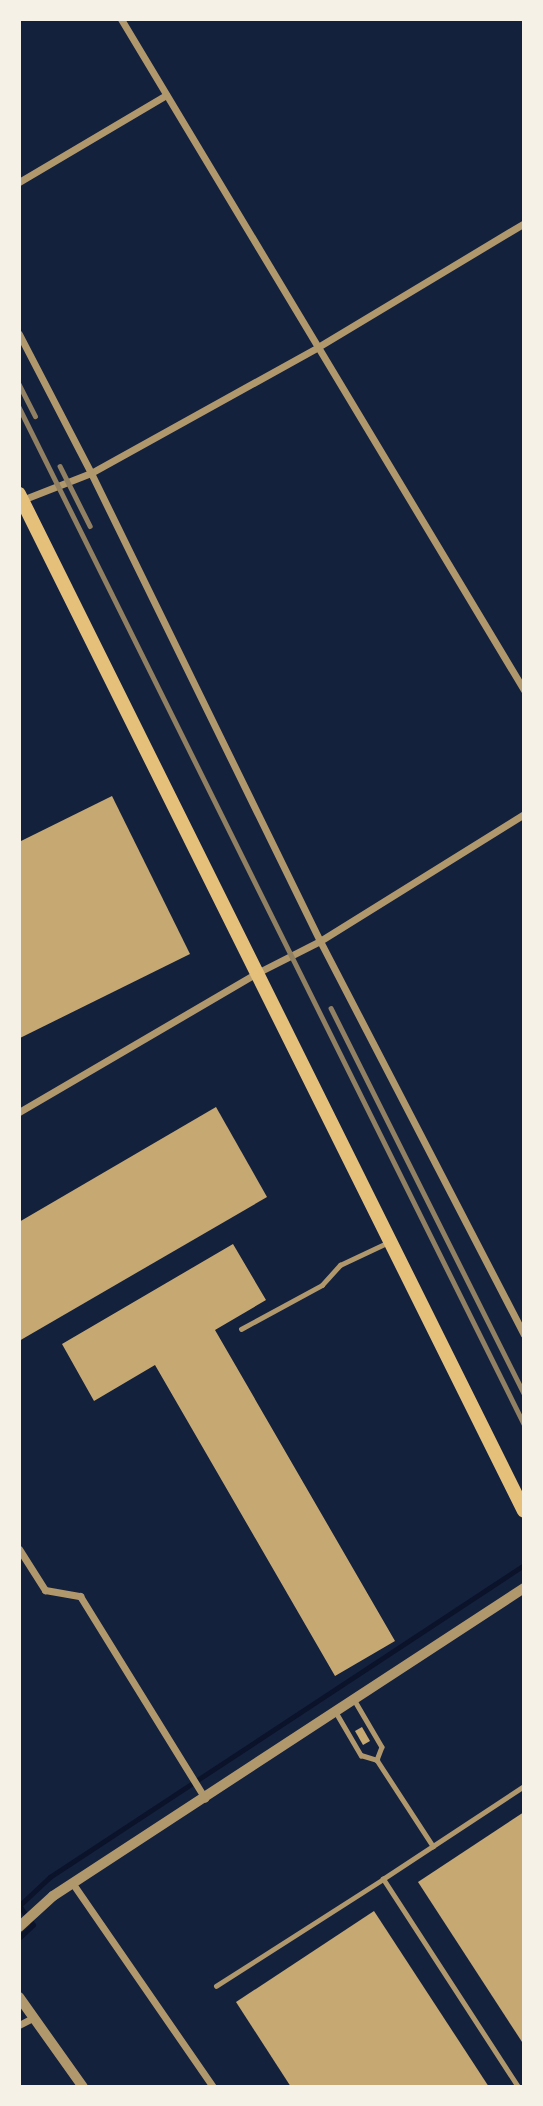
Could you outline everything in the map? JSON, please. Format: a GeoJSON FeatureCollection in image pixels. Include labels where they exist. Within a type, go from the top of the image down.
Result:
{"type":"FeatureCollection","features":[{"type":"Feature","properties":{"kind":"highway"},"geometry":{"type":"LineString","coordinates":[[21,497],[524,1511]]}},
{"type":"Feature","properties":{"kind":"street"},"geometry":{"type":"LineString","coordinates":[[121,19],[524,690]]}},
{"type":"Feature","properties":{"kind":"street"},"geometry":{"type":"LineString","coordinates":[[19,182],[166,95]]}},
{"type":"Feature","properties":{"kind":"street"},"geometry":{"type":"LineString","coordinates":[[21,497],[91,473],[318,347],[524,223]]}},
{"type":"Feature","properties":{"kind":"street"},"geometry":{"type":"LineString","coordinates":[[19,334],[91,473],[320,941],[524,1334]]}},
{"type":"Feature","properties":{"kind":"street"},"geometry":{"type":"LineString","coordinates":[[19,1112],[257,973],[320,941],[524,814]]}},
{"type":"Feature","properties":{"kind":"street"},"geometry":{"type":"LineString","coordinates":[[19,1549],[45,1590],[80,1596],[205,1798]]}},
{"type":"Feature","properties":{"kind":"street"},"geometry":{"type":"LineString","coordinates":[[19,1927],[53,1896],[524,1588]]}},
{"type":"Feature","properties":{"kind":"street"},"geometry":{"type":"LineString","coordinates":[[73,1884],[213,2087]]}},
{"type":"Feature","properties":{"kind":"street"},"geometry":{"type":"LineString","coordinates":[[19,1997],[83,2087]]}},
{"type":"Feature","properties":{"kind":"street"},"geometry":{"type":"LineString","coordinates":[[19,2025],[33,2018]]}},
{"type":"Feature","properties":{"kind":"lane"},"geometry":{"type":"LineString","coordinates":[[241,1329],[322,1285],[340,1265],[390,1242]]}},
{"type":"Feature","properties":{"kind":"lane"},"geometry":{"type":"LineString","coordinates":[[355,1701],[382,1747],[377,1760]]}},
{"type":"Feature","properties":{"kind":"lane"},"geometry":{"type":"LineString","coordinates":[[336,1713],[360,1755],[377,1760],[433,1846]]}},
{"type":"Feature","properties":{"kind":"lane"},"geometry":{"type":"LineString","coordinates":[[216,1986],[524,1786]]}},
{"type":"Feature","properties":{"kind":"lane"},"geometry":{"type":"LineString","coordinates":[[383,1879],[518,2087]]}},
{"type":"Feature","properties":{"kind":"building"},"geometry":{"type":"Polygon","coordinates":[[[112,796],[190,954],[20,1038],[19,842],[112,796]]]}},
{"type":"Feature","properties":{"kind":"building"},"geometry":{"type":"Polygon","coordinates":[[[216,1107],[267,1197],[19,1341],[19,1222],[216,1107]]]}},
{"type":"Feature","properties":{"kind":"building"},"geometry":{"type":"Polygon","coordinates":[[[233,1244],[266,1300],[215,1330],[395,1641],[335,1676],[155,1365],[94,1401],[62,1344],[233,1244]]]}},
{"type":"Feature","properties":{"kind":"building"},"geometry":{"type":"Polygon","coordinates":[[[362,1727],[370,1741],[363,1745],[355,1731],[362,1727]]]}},
{"type":"Feature","properties":{"kind":"building"},"geometry":{"type":"Polygon","coordinates":[[[524,1812],[524,2045],[418,1882],[524,1812]]]}},
{"type":"Feature","properties":{"kind":"building"},"geometry":{"type":"Polygon","coordinates":[[[374,1911],[489,2087],[291,2087],[236,2002],[374,1911]]]}},
{"type":"Feature","properties":{"kind":"waterway"},"geometry":{"type":"LineString","coordinates":[[19,1938],[33,1925],[19,1906],[50,1877],[524,1565]]}},
{"type":"Feature","properties":{"kind":"railway"},"geometry":{"type":"LineString","coordinates":[[19,384],[35,416]]}},
{"type":"Feature","properties":{"kind":"railway"},"geometry":{"type":"LineString","coordinates":[[19,407],[524,1424]]}},
{"type":"Feature","properties":{"kind":"railway"},"geometry":{"type":"LineString","coordinates":[[60,466],[90,526]]}},
{"type":"Feature","properties":{"kind":"railway"},"geometry":{"type":"LineString","coordinates":[[331,1008],[524,1393]]}}]}
